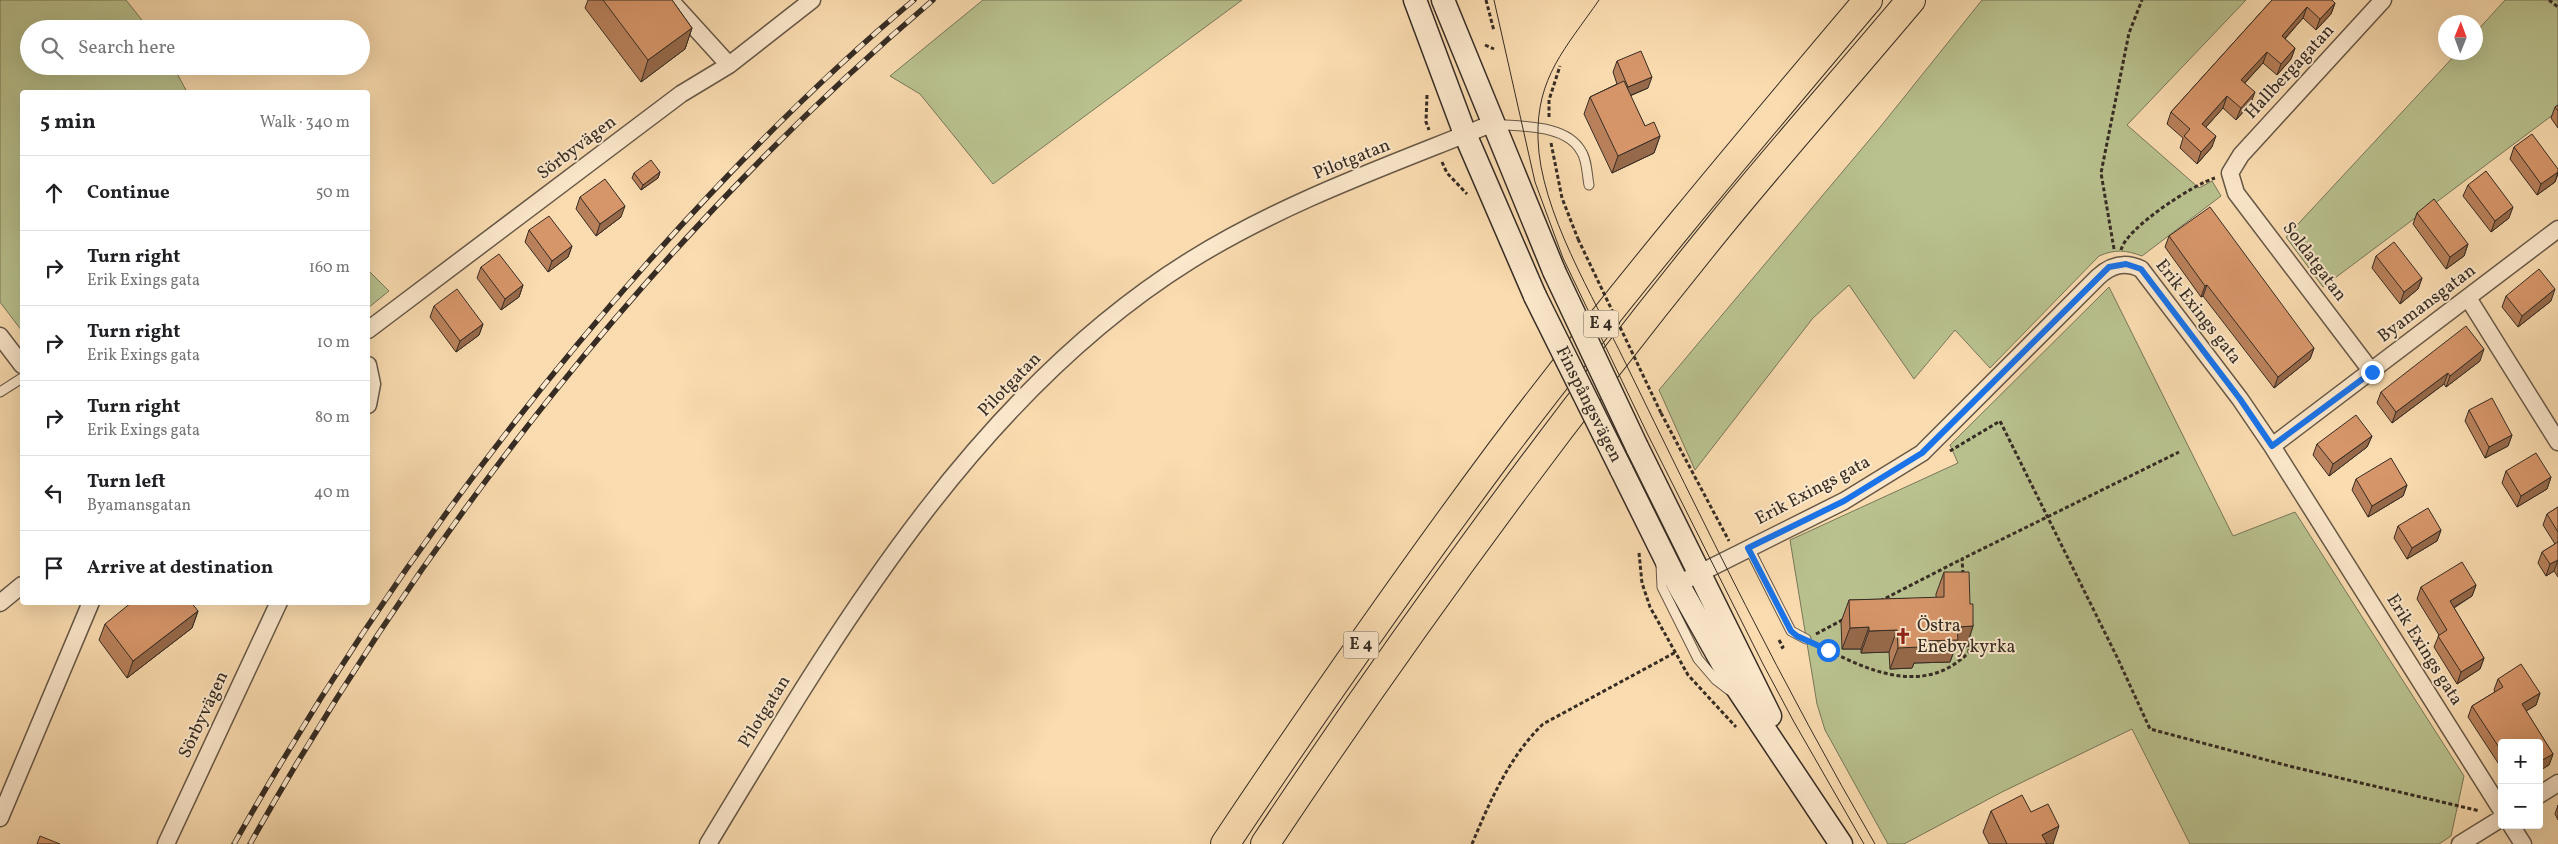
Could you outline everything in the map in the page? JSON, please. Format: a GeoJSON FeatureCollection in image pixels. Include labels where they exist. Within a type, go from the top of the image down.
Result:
{"type":"FeatureCollection","features":[{"type":"Feature","properties":{"kind":"highway","name":"E 4"},"geometry":{"type":"LineString","coordinates":[[1225,844],[1334,682],[1502,451],[1700,198],[1868,0]]}},
{"type":"Feature","properties":{"kind":"highway","name":"E 4"},"geometry":{"type":"LineString","coordinates":[[1265,844],[1360,701],[1533,466],[1721,224],[1911,0]]}},
{"type":"Feature","properties":{"kind":"main road","name":"Finspångsvägen"},"geometry":{"type":"LineString","coordinates":[[1415,0],[1465,134],[1535,296],[1678,584],[1748,704],[1805,787],[1840,844]]}},
{"type":"Feature","properties":{"kind":"main road","name":"Finspångsvägen"},"geometry":{"type":"LineString","coordinates":[[1443,0],[1491,124],[1554,271],[1637,447],[1805,787]]}},
{"type":"Feature","properties":{"kind":"street"},"geometry":{"type":"LineString","coordinates":[[670,0],[729,65]]}},
{"type":"Feature","properties":{"kind":"street","name":"Sörbyvägen"},"geometry":{"type":"LineString","coordinates":[[370,328],[681,94],[729,65],[812,0]]}},
{"type":"Feature","properties":{"kind":"street","name":"Hallbergagatan"},"geometry":{"type":"LineString","coordinates":[[2230,173],[2241,155],[2384,0]]}},
{"type":"Feature","properties":{"kind":"street","name":"Pilotgatan"},"geometry":{"type":"LineString","coordinates":[[708,844],[830,645],[881,572],[967,460],[1038,384],[1075,348],[1116,312],[1155,283],[1254,224],[1491,124]]}},
{"type":"Feature","properties":{"kind":"street","name":"Soldatgatan"},"geometry":{"type":"LineString","coordinates":[[2230,173],[2236,193],[2372,372]]}},
{"type":"Feature","properties":{"kind":"street","name":"Byamansgatan"},"geometry":{"type":"LineString","coordinates":[[2272,446],[2558,229]]}},
{"type":"Feature","properties":{"kind":"street","name":"Erik Exings gata"},"geometry":{"type":"LineString","coordinates":[[1678,584],[1844,501],[1922,453],[2109,267],[2117,264],[2133,265],[2141,269],[2240,399],[2272,446],[2498,806]]}},
{"type":"Feature","properties":{"kind":"street"},"geometry":{"type":"LineString","coordinates":[[2468,298],[2558,442]]}},
{"type":"Feature","properties":{"kind":"street"},"geometry":{"type":"LineString","coordinates":[[0,336],[20,362]]}},
{"type":"Feature","properties":{"kind":"street"},"geometry":{"type":"LineString","coordinates":[[370,374],[372,384],[370,394]]}},
{"type":"Feature","properties":{"kind":"street"},"geometry":{"type":"LineString","coordinates":[[0,602],[20,587]]}},
{"type":"Feature","properties":{"kind":"street"},"geometry":{"type":"LineString","coordinates":[[0,818],[90,605]]}},
{"type":"Feature","properties":{"kind":"street","name":"Sörbyvägen"},"geometry":{"type":"LineString","coordinates":[[166,844],[278,605]]}},
{"type":"Feature","properties":{"kind":"street"},"geometry":{"type":"LineString","coordinates":[[2543,792],[2558,783]]}},
{"type":"Feature","properties":{"kind":"street"},"geometry":{"type":"LineString","coordinates":[[2460,844],[2498,820]]}},
{"type":"Feature","properties":{"kind":"street"},"geometry":{"type":"LineString","coordinates":[[2514,829],[2523,844]]}},
{"type":"Feature","properties":{"kind":"lane"},"geometry":{"type":"LineString","coordinates":[[1491,124],[1549,130],[1570,138],[1582,151],[1589,185]]}},
{"type":"Feature","properties":{"kind":"lane"},"geometry":{"type":"LineString","coordinates":[[0,392],[20,379]]}},
{"type":"Feature","properties":{"kind":"lane"},"geometry":{"type":"LineString","coordinates":[[1660,547],[1662,587],[1698,659],[1716,680],[1748,704]]}},
{"type":"Feature","properties":{"kind":"lane"},"geometry":{"type":"LineString","coordinates":[[1742,551],[1791,631],[1806,639]]}},
{"type":"Feature","properties":{"kind":"path"},"geometry":{"type":"LineString","coordinates":[[1486,0],[1494,31]]}},
{"type":"Feature","properties":{"kind":"path"},"geometry":{"type":"LineString","coordinates":[[2117,264],[2101,173],[2129,33],[2142,0]]}},
{"type":"Feature","properties":{"kind":"path"},"geometry":{"type":"LineString","coordinates":[[2549,0],[2558,7]]}},
{"type":"Feature","properties":{"kind":"path"},"geometry":{"type":"LineString","coordinates":[[1560,66],[1549,100],[1549,130],[1553,160],[1562,198],[1578,239],[1661,413],[1742,551]]}},
{"type":"Feature","properties":{"kind":"path"},"geometry":{"type":"LineString","coordinates":[[2117,264],[2122,244],[2139,226],[2183,193],[2204,181],[2230,173]]}},
{"type":"Feature","properties":{"kind":"path"},"geometry":{"type":"LineString","coordinates":[[1922,453],[1941,454],[1952,450],[2000,421],[2117,657],[2150,729],[2289,766],[2484,812]]}},
{"type":"Feature","properties":{"kind":"path"},"geometry":{"type":"LineString","coordinates":[[1879,602],[2046,516],[2179,452]]}},
{"type":"Feature","properties":{"kind":"path"},"geometry":{"type":"LineString","coordinates":[[1962,559],[1964,583]]}},
{"type":"Feature","properties":{"kind":"path"},"geometry":{"type":"LineString","coordinates":[[1779,639],[1781,648],[1806,639],[1848,617]]}},
{"type":"Feature","properties":{"kind":"path"},"geometry":{"type":"LineString","coordinates":[[1806,639],[1876,672],[1890,676],[1908,676],[1946,670],[1959,662],[1969,652],[1968,626]]}},
{"type":"Feature","properties":{"kind":"path"},"geometry":{"type":"LineString","coordinates":[[1472,844],[1505,772],[1531,736],[1543,724],[1691,644]]}},
{"type":"Feature","properties":{"kind":"green space"},"geometry":{"type":"Polygon","coordinates":[[[0,0],[126,0],[142,20],[20,20],[20,75],[178,75],[186,90],[20,90],[20,328],[0,302],[0,0]]]}},
{"type":"Feature","properties":{"kind":"green space"},"geometry":{"type":"Polygon","coordinates":[[[983,0],[1242,0],[993,184],[920,94],[890,76],[983,0]]]}},
{"type":"Feature","properties":{"kind":"green space"},"geometry":{"type":"Polygon","coordinates":[[[1982,0],[2246,0],[2127,125],[2199,188],[2212,181],[2221,196],[2142,256],[2120,251],[2099,256],[1990,368],[1955,330],[1914,379],[1849,285],[1813,318],[1695,470],[1659,390],[1881,126],[1982,0]]]}},
{"type":"Feature","properties":{"kind":"green space"},"geometry":{"type":"Polygon","coordinates":[[[2505,0],[2558,0],[2558,111],[2323,287],[2286,237],[2450,60],[2483,60],[2483,24],[2505,0]]]}},
{"type":"Feature","properties":{"kind":"green space"},"geometry":{"type":"Polygon","coordinates":[[[370,272],[389,291],[370,306],[370,272]]]}},
{"type":"Feature","properties":{"kind":"green space"},"geometry":{"type":"Polygon","coordinates":[[[2109,287],[2233,536],[2295,512],[2464,776],[2451,836],[2439,844],[2190,844],[2132,729],[2000,793],[1904,844],[1888,844],[1825,730],[1817,704],[1790,540],[1958,463],[1950,445],[2109,287]]]}},
{"type":"Feature","properties":{"kind":"building"},"geometry":{"type":"Polygon","coordinates":[[[603,0],[672,0],[692,28],[648,60],[603,0]]]}},
{"type":"Feature","properties":{"kind":"building"},"geometry":{"type":"Polygon","coordinates":[[[2272,0],[2332,0],[2335,3],[2320,19],[2307,7],[2282,36],[2295,48],[2281,64],[2267,52],[2241,80],[2255,92],[2241,108],[2227,96],[2202,124],[2216,136],[2201,152],[2184,136],[2190,129],[2171,112],[2272,0]]]}},
{"type":"Feature","properties":{"kind":"building"},"geometry":{"type":"Polygon","coordinates":[[[1641,51],[1652,77],[1628,87],[1617,61],[1641,51]]]}},
{"type":"Feature","properties":{"kind":"building"},"geometry":{"type":"Polygon","coordinates":[[[1624,81],[1645,126],[1654,122],[1660,136],[1618,156],[1590,97],[1624,81]]]}},
{"type":"Feature","properties":{"kind":"building"},"geometry":{"type":"Polygon","coordinates":[[[2532,134],[2558,169],[2558,172],[2541,184],[2514,147],[2532,134]]]}},
{"type":"Feature","properties":{"kind":"building"},"geometry":{"type":"Polygon","coordinates":[[[651,160],[660,172],[643,185],[634,173],[651,160]]]}},
{"type":"Feature","properties":{"kind":"building"},"geometry":{"type":"Polygon","coordinates":[[[2486,171],[2513,207],[2495,221],[2468,185],[2486,171]]]}},
{"type":"Feature","properties":{"kind":"building"},"geometry":{"type":"Polygon","coordinates":[[[605,179],[625,206],[600,224],[580,197],[605,179]]]}},
{"type":"Feature","properties":{"kind":"building"},"geometry":{"type":"Polygon","coordinates":[[[2434,199],[2468,244],[2450,257],[2417,213],[2434,199]]]}},
{"type":"Feature","properties":{"kind":"building"},"geometry":{"type":"Polygon","coordinates":[[[2210,207],[2314,348],[2278,377],[2207,285],[2205,286],[2169,236],[2210,207]]]}},
{"type":"Feature","properties":{"kind":"building"},"geometry":{"type":"Polygon","coordinates":[[[549,216],[572,246],[552,261],[529,230],[549,216]]]}},
{"type":"Feature","properties":{"kind":"building"},"geometry":{"type":"Polygon","coordinates":[[[2394,242],[2422,278],[2404,292],[2376,256],[2394,242]]]}},
{"type":"Feature","properties":{"kind":"building"},"geometry":{"type":"Polygon","coordinates":[[[499,254],[523,285],[505,299],[481,267],[499,254]]]}},
{"type":"Feature","properties":{"kind":"building"},"geometry":{"type":"Polygon","coordinates":[[[2539,269],[2555,289],[2522,316],[2506,296],[2539,269]]]}},
{"type":"Feature","properties":{"kind":"building"},"geometry":{"type":"Polygon","coordinates":[[[457,289],[483,324],[460,341],[434,306],[457,289]]]}},
{"type":"Feature","properties":{"kind":"building"},"geometry":{"type":"Polygon","coordinates":[[[2466,326],[2484,349],[2450,376],[2448,373],[2396,412],[2381,392],[2466,326]]]}},
{"type":"Feature","properties":{"kind":"building"},"geometry":{"type":"Polygon","coordinates":[[[2492,398],[2512,435],[2489,447],[2469,410],[2492,398]]]}},
{"type":"Feature","properties":{"kind":"building"},"geometry":{"type":"Polygon","coordinates":[[[2356,415],[2372,436],[2333,464],[2317,444],[2356,415]]]}},
{"type":"Feature","properties":{"kind":"building"},"geometry":{"type":"Polygon","coordinates":[[[2536,453],[2551,477],[2521,496],[2506,471],[2536,453]]]}},
{"type":"Feature","properties":{"kind":"building"},"geometry":{"type":"Polygon","coordinates":[[[2391,458],[2407,485],[2372,506],[2356,479],[2391,458]]]}},
{"type":"Feature","properties":{"kind":"building"},"geometry":{"type":"Polygon","coordinates":[[[2558,507],[2558,532],[2547,514],[2558,507]]]}},
{"type":"Feature","properties":{"kind":"building"},"geometry":{"type":"Polygon","coordinates":[[[2428,508],[2441,530],[2412,548],[2398,526],[2428,508]]]}},
{"type":"Feature","properties":{"kind":"building"},"geometry":{"type":"Polygon","coordinates":[[[2558,542],[2558,560],[2550,564],[2542,552],[2558,542]]]}},
{"type":"Feature","properties":{"kind":"building"},"geometry":{"type":"Polygon","coordinates":[[[2462,562],[2476,585],[2450,601],[2484,658],[2461,672],[2438,636],[2447,630],[2421,587],[2462,562]]]}},
{"type":"Feature","properties":{"kind":"building"},"geometry":{"type":"Polygon","coordinates":[[[1944,572],[1969,572],[1970,604],[1973,604],[1973,626],[1957,627],[1958,640],[1920,641],[1920,647],[1898,648],[1897,630],[1869,631],[1869,627],[1850,628],[1849,600],[1944,597],[1944,572]]]}},
{"type":"Feature","properties":{"kind":"building"},"geometry":{"type":"Polygon","coordinates":[[[128,605],[193,605],[198,611],[133,661],[105,624],[128,605]]]}},
{"type":"Feature","properties":{"kind":"building"},"geometry":{"type":"Polygon","coordinates":[[[2521,664],[2540,693],[2522,704],[2553,754],[2543,760],[2543,739],[2498,739],[2498,746],[2472,706],[2503,687],[2498,679],[2521,664]]]}},
{"type":"Feature","properties":{"kind":"building"},"geometry":{"type":"Polygon","coordinates":[[[2022,795],[2031,812],[2048,804],[2059,826],[2042,835],[2047,844],[2007,844],[1991,811],[2022,795]]]}},
{"type":"Feature","properties":{"kind":"building"},"geometry":{"type":"Polygon","coordinates":[[[40,836],[60,844],[37,844],[40,836]]]}},
{"type":"Feature","properties":{"kind":"tram line"},"geometry":{"type":"LineString","coordinates":[[1494,0],[1535,182],[1563,258],[1647,433],[1763,664],[1864,844]]}},
{"type":"Feature","properties":{"kind":"tram line"},"geometry":{"type":"LineString","coordinates":[[1599,0],[1555,64],[1542,98],[1538,139],[1541,167],[1548,195],[1558,224],[1584,282],[1715,545],[1809,726],[1875,844]]}},
{"type":"Feature","properties":{"kind":"railway"},"geometry":{"type":"LineString","coordinates":[[234,844],[326,690],[375,615],[479,469],[534,398],[590,329],[712,192],[810,93],[878,30],[914,0]]}},
{"type":"Feature","properties":{"kind":"railway"},"geometry":{"type":"LineString","coordinates":[[250,844],[319,727],[393,612],[472,500],[555,392],[643,287],[735,187],[832,91],[933,0]]}},
{"type":"Feature","properties":{"kind":"place","name":"Östra Eneby kyrka"},"geometry":{"type":"Point","coordinates":[1903,636]}},
{"type":"Feature","properties":{"kind":"route"},"geometry":{"type":"LineString","coordinates":[[1828,650],[1797,636],[1791,631],[1748,548],[1844,501],[1922,453],[2109,267],[2117,264],[2126,264],[2141,269],[2240,399],[2272,446],[2372,372]]}}]}
